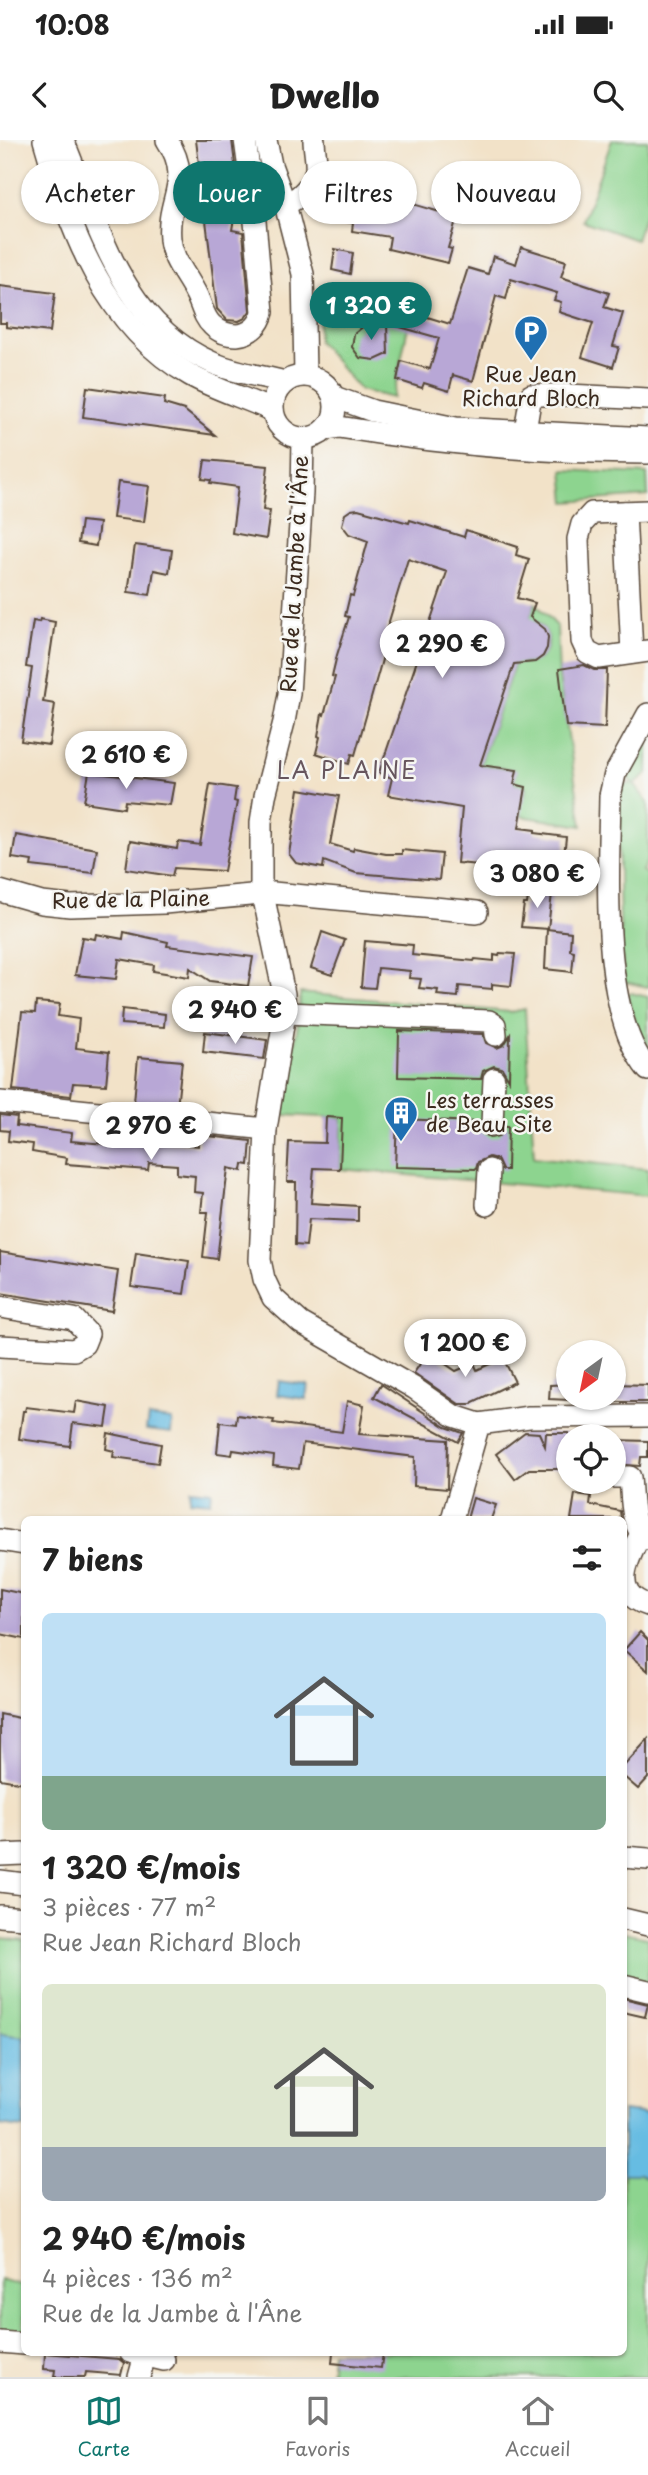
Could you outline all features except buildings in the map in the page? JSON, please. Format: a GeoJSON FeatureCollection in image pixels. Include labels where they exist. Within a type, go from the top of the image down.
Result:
{"type":"FeatureCollection","features":[{"type":"Feature","properties":{"kind":"street"},"geometry":{"type":"LineString","coordinates":[[44,140],[86,256],[109,298],[131,326],[162,355],[187,373],[274,411]]}},
{"type":"Feature","properties":{"kind":"street"},"geometry":{"type":"LineString","coordinates":[[62,140],[109,256],[129,290],[157,323],[186,348],[215,363],[295,379],[322,381],[334,397],[373,411],[524,440],[572,453],[648,453]]}},
{"type":"Feature","properties":{"kind":"street"},"geometry":{"type":"LineString","coordinates":[[167,140],[181,172],[170,222],[171,247],[175,259],[197,294],[209,322],[223,332],[237,335],[253,329],[261,320],[263,312],[245,140]]}},
{"type":"Feature","properties":{"kind":"street"},"geometry":{"type":"LineString","coordinates":[[266,140],[270,161]]}},
{"type":"Feature","properties":{"kind":"street"},"geometry":{"type":"LineString","coordinates":[[314,140],[316,170],[311,183],[294,201],[285,204],[303,274],[295,379],[276,393],[274,411],[277,421],[283,430],[293,436],[303,438],[317,435],[326,429],[334,417],[334,397]]}},
{"type":"Feature","properties":{"kind":"street"},"geometry":{"type":"LineString","coordinates":[[524,440],[531,396],[648,399]]}},
{"type":"Feature","properties":{"kind":"street"},"geometry":{"type":"LineString","coordinates":[[326,429],[339,427],[455,443],[648,438]]}},
{"type":"Feature","properties":{"kind":"street","name":"Rue de la Jambe à l'Âne"},"geometry":{"type":"LineString","coordinates":[[303,438],[291,673],[284,722],[270,770],[261,822],[261,885],[284,994],[285,1013],[266,1129],[260,1260],[267,1291],[281,1307],[315,1332],[414,1388],[454,1416],[479,1424]]}},
{"type":"Feature","properties":{"kind":"street"},"geometry":{"type":"LineString","coordinates":[[625,512],[640,652],[599,658],[587,652],[582,641],[578,539],[582,524],[592,513],[648,511]]}},
{"type":"Feature","properties":{"kind":"street"},"geometry":{"type":"LineString","coordinates":[[648,714],[612,783],[609,883],[611,947],[618,996],[630,1041],[648,1070]]}},
{"type":"Feature","properties":{"kind":"street","name":"Rue de la Plaine"},"geometry":{"type":"LineString","coordinates":[[0,891],[42,903],[71,906],[164,903],[273,893],[477,912]]}},
{"type":"Feature","properties":{"kind":"street"},"geometry":{"type":"LineString","coordinates":[[285,1013],[489,1021],[495,1025],[496,1035]]}},
{"type":"Feature","properties":{"kind":"street"},"geometry":{"type":"LineString","coordinates":[[492,1125],[494,1079]]}},
{"type":"Feature","properties":{"kind":"street"},"geometry":{"type":"LineString","coordinates":[[0,1102],[266,1129]]}},
{"type":"Feature","properties":{"kind":"street"},"geometry":{"type":"LineString","coordinates":[[487,1205],[489,1170]]}},
{"type":"Feature","properties":{"kind":"street"},"geometry":{"type":"LineString","coordinates":[[0,1307],[74,1319],[88,1334],[84,1344],[74,1350],[0,1346]]}},
{"type":"Feature","properties":{"kind":"street"},"geometry":{"type":"LineString","coordinates":[[453,1516],[479,1424],[529,1418],[648,1416]]}},
{"type":"Feature","properties":{"kind":"street"},"geometry":{"type":"LineString","coordinates":[[627,1562],[644,1536],[636,1526],[631,1478]]}},
{"type":"Feature","properties":{"kind":"street"},"geometry":{"type":"LineString","coordinates":[[0,1541],[21,1544]]}},
{"type":"Feature","properties":{"kind":"street"},"geometry":{"type":"LineString","coordinates":[[627,1584],[630,1593],[638,1601],[648,1605]]}},
{"type":"Feature","properties":{"kind":"street"},"geometry":{"type":"LineString","coordinates":[[0,1881],[21,1884]]}},
{"type":"Feature","properties":{"kind":"street"},"geometry":{"type":"LineString","coordinates":[[0,1916],[21,1918]]}},
{"type":"Feature","properties":{"kind":"street"},"geometry":{"type":"LineString","coordinates":[[627,1920],[648,1925]]}},
{"type":"Feature","properties":{"kind":"street"},"geometry":{"type":"LineString","coordinates":[[627,1986],[648,1991]]}},
{"type":"Feature","properties":{"kind":"street"},"geometry":{"type":"LineString","coordinates":[[0,2342],[21,2344]]}},
{"type":"Feature","properties":{"kind":"street"},"geometry":{"type":"LineString","coordinates":[[139,2377],[152,2358]]}},
{"type":"Feature","properties":{"kind":"green space"},"geometry":{"type":"Polygon","coordinates":[[[612,140],[648,140],[648,205],[636,240],[583,221],[612,140]]]}},
{"type":"Feature","properties":{"kind":"green space"},"geometry":{"type":"Polygon","coordinates":[[[320,298],[410,317],[393,398],[360,390],[318,341],[320,298]]]}},
{"type":"Feature","properties":{"kind":"green space"},"geometry":{"type":"Polygon","coordinates":[[[563,470],[647,474],[648,496],[566,502],[563,470]]]}},
{"type":"Feature","properties":{"kind":"green space"},"geometry":{"type":"Polygon","coordinates":[[[535,603],[557,626],[559,676],[582,826],[509,814],[524,800],[526,787],[514,784],[516,770],[480,765],[515,662],[527,663],[536,660],[547,648],[546,631],[529,619],[535,603]]]}},
{"type":"Feature","properties":{"kind":"green space"},"geometry":{"type":"Polygon","coordinates":[[[648,733],[648,773],[634,784],[648,803],[648,859],[642,871],[648,875],[645,904],[648,987],[624,982],[619,860],[620,786],[633,783],[625,776],[648,733]]]}},
{"type":"Feature","properties":{"kind":"green space"},"geometry":{"type":"Polygon","coordinates":[[[300,993],[511,1012],[525,1009],[534,1157],[648,1169],[648,1196],[340,1169],[342,1118],[283,1115],[299,1017],[300,993]]]}},
{"type":"Feature","properties":{"kind":"green space"},"geometry":{"type":"Polygon","coordinates":[[[631,993],[648,997],[648,1053],[627,995],[631,993]]]}},
{"type":"Feature","properties":{"kind":"green space"},"geometry":{"type":"Polygon","coordinates":[[[627,1934],[648,1938],[648,1983],[627,1979],[627,1934]]]}},
{"type":"Feature","properties":{"kind":"green space"},"geometry":{"type":"Polygon","coordinates":[[[0,1938],[21,1941],[21,2037],[0,2034],[0,1938]]]}},
{"type":"Feature","properties":{"kind":"green space"},"geometry":{"type":"Polygon","coordinates":[[[627,2174],[640,2174],[648,2179],[648,2377],[330,2377],[332,2356],[627,2356],[627,2174]]]}},
{"type":"Feature","properties":{"kind":"green space"},"geometry":{"type":"Polygon","coordinates":[[[0,2280],[21,2286],[21,2336],[0,2334],[0,2280]]]}},
{"type":"Feature","properties":{"kind":"water"},"geometry":{"type":"Polygon","coordinates":[[[279,1381],[308,1385],[306,1399],[277,1395],[279,1381]]]}},
{"type":"Feature","properties":{"kind":"water"},"geometry":{"type":"Polygon","coordinates":[[[148,1417],[172,1420],[171,1433],[146,1430],[148,1417]]]}},
{"type":"Feature","properties":{"kind":"water"},"geometry":{"type":"Polygon","coordinates":[[[191,1489],[212,1491],[211,1502],[190,1500],[191,1489]]]}},
{"type":"Feature","properties":{"kind":"water"},"geometry":{"type":"Polygon","coordinates":[[[0,2034],[21,2037],[21,2128],[0,2125],[0,2034]]]}},
{"type":"Feature","properties":{"kind":"water"},"geometry":{"type":"Polygon","coordinates":[[[627,2111],[648,2114],[648,2179],[640,2174],[627,2174],[627,2111]]]}},
{"type":"Feature","properties":{"kind":"place","name":"Rue Jean Richard Bloch"},"geometry":{"type":"Point","coordinates":[531,362]}},
{"type":"Feature","properties":{"kind":"place","name":"Les terrasses de Beau Site"},"geometry":{"type":"Point","coordinates":[401,1143]}},
{"type":"Feature","properties":{"kind":"district","name":"LA PLAINE"},"geometry":{"type":"Point","coordinates":[347,771]}}]}
